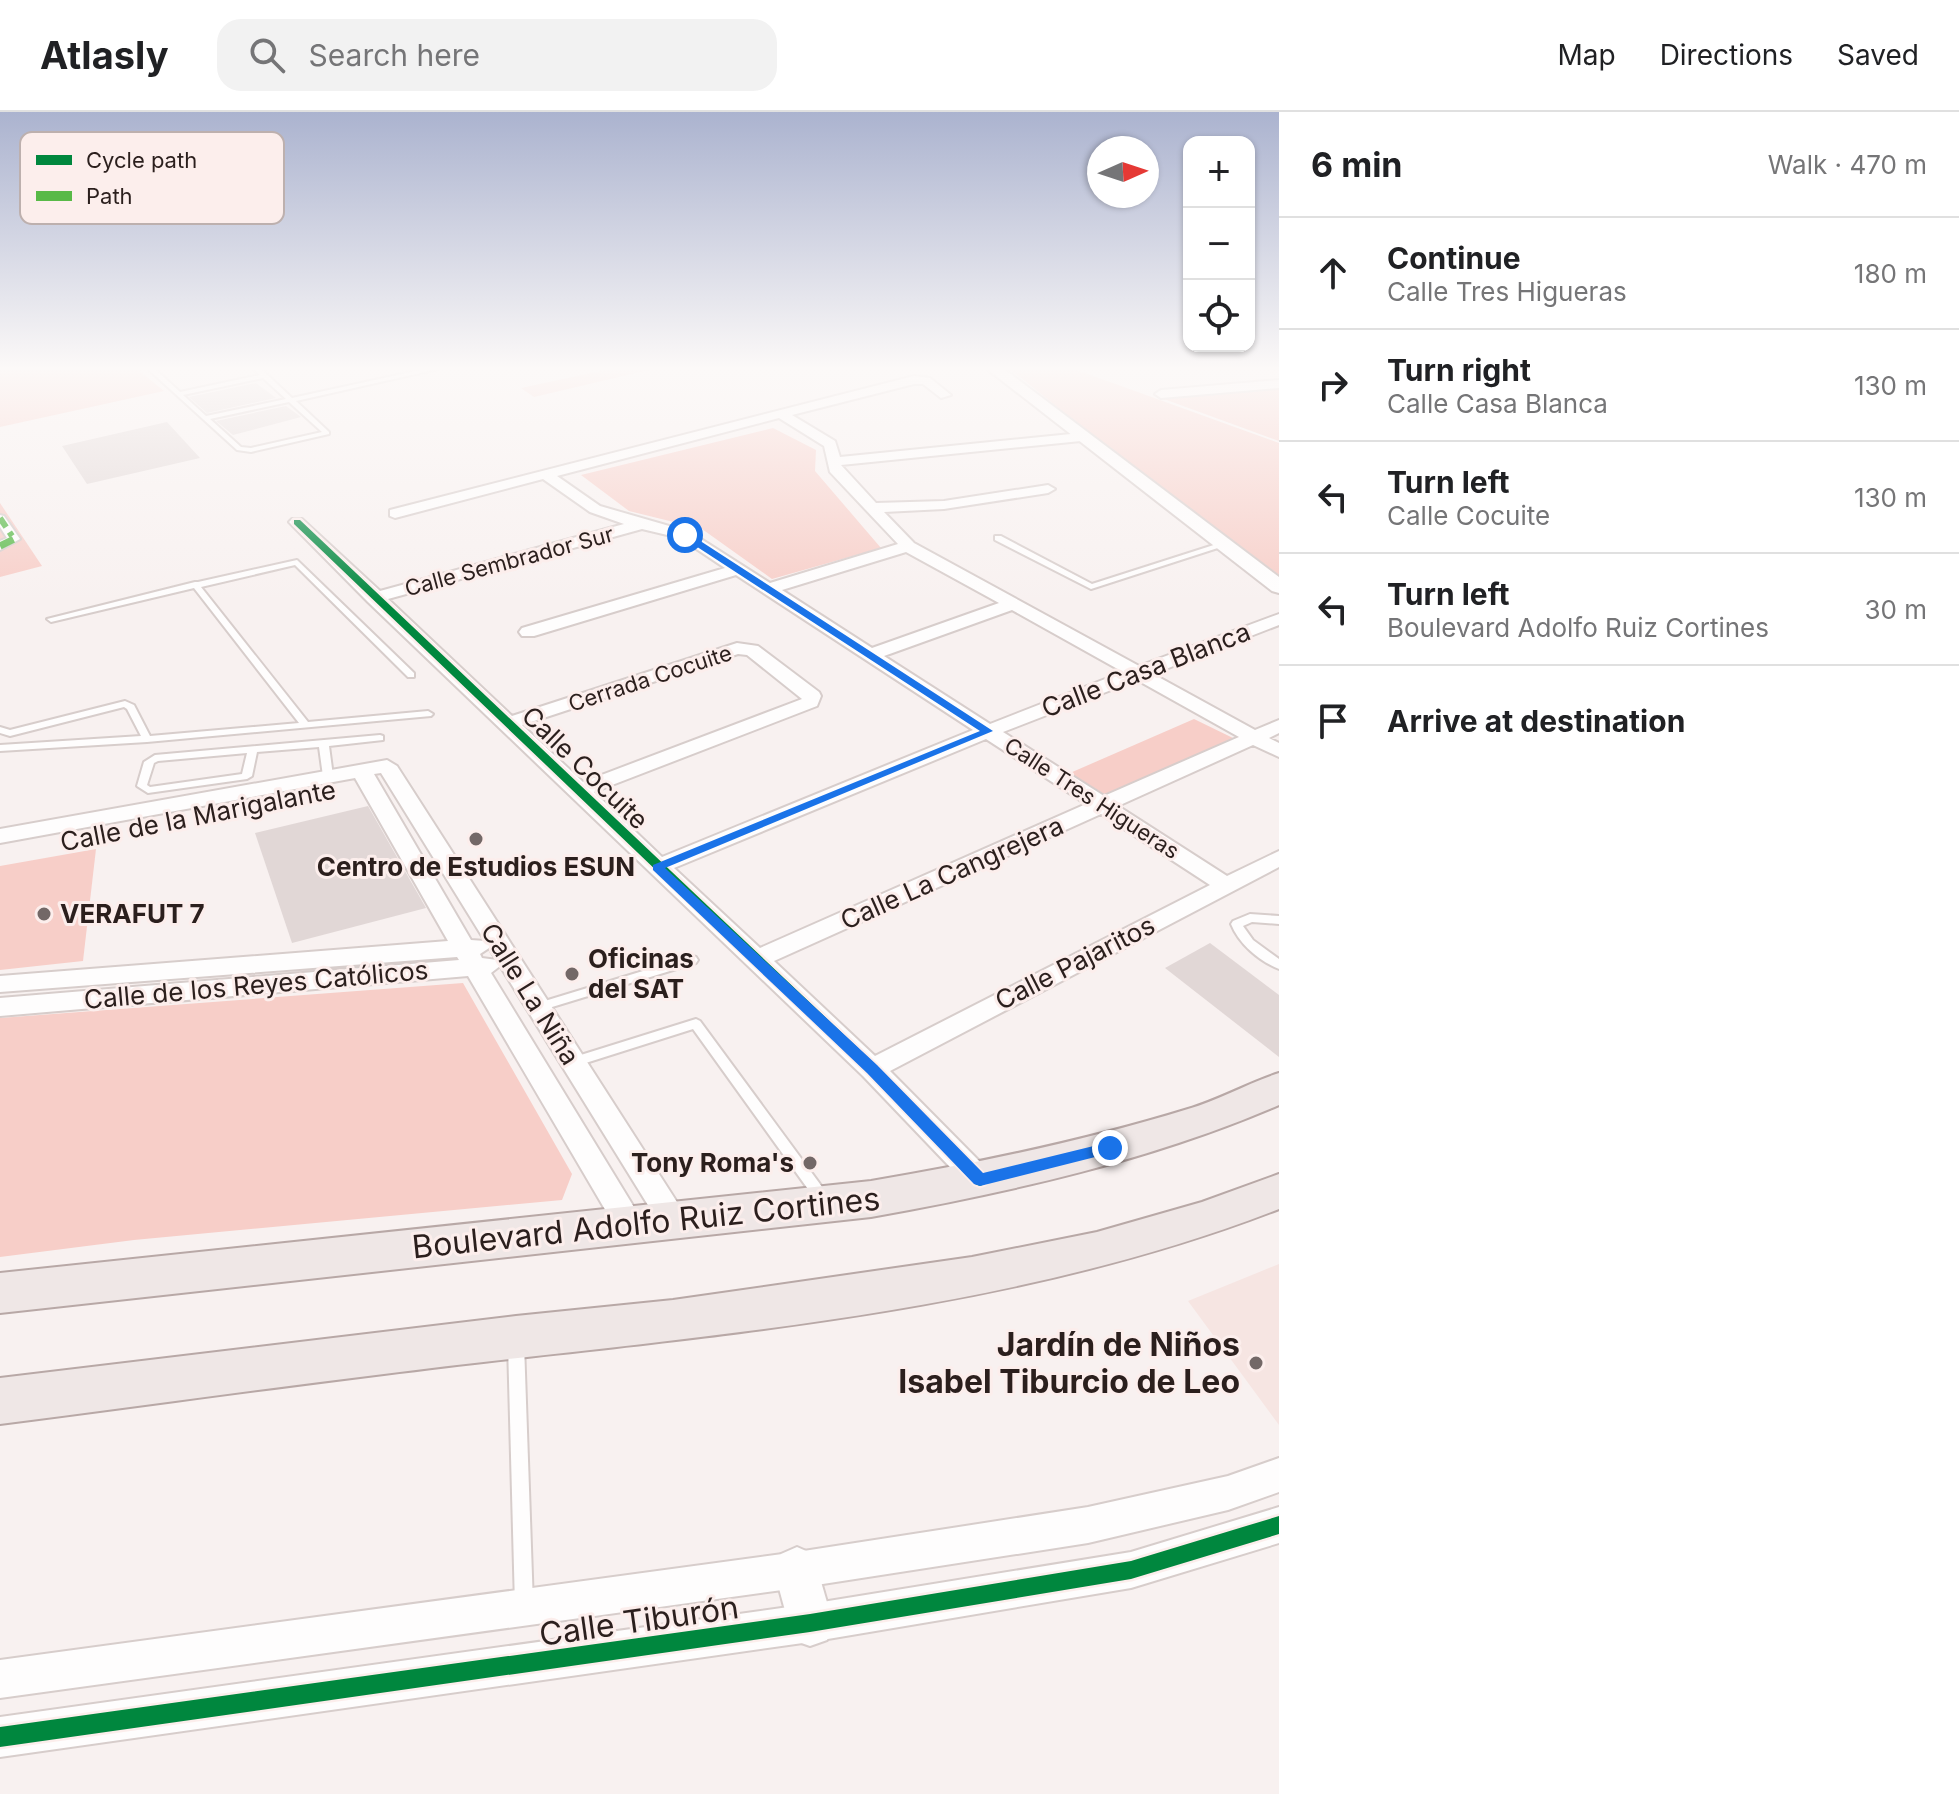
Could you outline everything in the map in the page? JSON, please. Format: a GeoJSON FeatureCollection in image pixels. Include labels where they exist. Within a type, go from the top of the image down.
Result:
{"type":"FeatureCollection","features":[{"type":"Feature","properties":{"kind":"main road","name":"Boulevard Adolfo Ruiz Cortines"},"geometry":{"type":"LineString","coordinates":[[0,1293],[674,1222],[827,1204],[980,1180],[1110,1148],[1204,1120],[1279,1088]]}},
{"type":"Feature","properties":{"kind":"main road"},"geometry":{"type":"LineString","coordinates":[[0,1401],[516,1337],[673,1321],[972,1277],[1097,1251],[1208,1218],[1279,1191]]}},
{"type":"Feature","properties":{"kind":"street"},"geometry":{"type":"LineString","coordinates":[[395,513],[652,447]]}},
{"type":"Feature","properties":{"kind":"street"},"geometry":{"type":"LineString","coordinates":[[829,447],[835,469],[908,546],[1279,751]]}},
{"type":"Feature","properties":{"kind":"street"},"geometry":{"type":"LineString","coordinates":[[833,455],[913,447]]}},
{"type":"Feature","properties":{"kind":"street"},"geometry":{"type":"LineString","coordinates":[[1094,447],[1279,587]]}},
{"type":"Feature","properties":{"kind":"street","name":"Calle Tres Higueras"},"geometry":{"type":"LineString","coordinates":[[545,474],[595,509],[614,517],[679,532],[1226,885]]}},
{"type":"Feature","properties":{"kind":"street"},"geometry":{"type":"LineString","coordinates":[[872,508],[944,505],[1048,489]]}},
{"type":"Feature","properties":{"kind":"street"},"geometry":{"type":"LineString","coordinates":[[890,525],[944,505]]}},
{"type":"Feature","properties":{"kind":"street","name":"Calle Sembrador Sur"},"geometry":{"type":"LineString","coordinates":[[368,591],[614,517]]}},
{"type":"Feature","properties":{"kind":"street"},"geometry":{"type":"LineString","coordinates":[[0,518],[14,539],[0,546]]}},
{"type":"Feature","properties":{"kind":"street","name":"Calle Cocuite"},"geometry":{"type":"LineString","coordinates":[[297,522],[872,1069],[980,1180]]}},
{"type":"Feature","properties":{"kind":"street","name":"Calle Sembrador Sur"},"geometry":{"type":"LineString","coordinates":[[368,591],[643,524]]}},
{"type":"Feature","properties":{"kind":"street"},"geometry":{"type":"LineString","coordinates":[[768,589],[908,546]]}},
{"type":"Feature","properties":{"kind":"street"},"geometry":{"type":"LineString","coordinates":[[528,632],[736,570]]}},
{"type":"Feature","properties":{"kind":"street"},"geometry":{"type":"LineString","coordinates":[[869,655],[1013,604]]}},
{"type":"Feature","properties":{"kind":"street","name":"Calle Casa Blanca"},"geometry":{"type":"LineString","coordinates":[[657,867],[988,731],[1279,619]]}},
{"type":"Feature","properties":{"kind":"street","name":"Cerrada Cocuite"},"geometry":{"type":"LineString","coordinates":[[507,724],[737,648],[752,650],[812,696],[810,702],[578,791]]}},
{"type":"Feature","properties":{"kind":"street","name":"Calle La Cangrejera"},"geometry":{"type":"LineString","coordinates":[[757,959],[1279,726]]}},
{"type":"Feature","properties":{"kind":"street","name":"Calle de la Marigalante"},"geometry":{"type":"LineString","coordinates":[[0,836],[328,776],[379,774]]}},
{"type":"Feature","properties":{"kind":"street","name":"Calle de la Marigalante"},"geometry":{"type":"LineString","coordinates":[[0,853],[379,774]]}},
{"type":"Feature","properties":{"kind":"street","name":"Calle La Niña"},"geometry":{"type":"LineString","coordinates":[[379,774],[506,954],[674,1222]]}},
{"type":"Feature","properties":{"kind":"street","name":"Calle La Niña"},"geometry":{"type":"LineString","coordinates":[[379,774],[470,957],[630,1226]]}},
{"type":"Feature","properties":{"kind":"street","name":"Calle Pajaritos"},"geometry":{"type":"LineString","coordinates":[[872,1069],[1279,858]]}},
{"type":"Feature","properties":{"kind":"street","name":"Calle de los Reyes Católicos"},"geometry":{"type":"LineString","coordinates":[[0,1007],[506,954]]}},
{"type":"Feature","properties":{"kind":"street","name":"Calle de los Reyes Católicos"},"geometry":{"type":"LineString","coordinates":[[0,984],[470,957]]}},
{"type":"Feature","properties":{"kind":"street","name":"Calle Tiburón"},"geometry":{"type":"LineString","coordinates":[[0,1679],[797,1570],[1088,1525],[1228,1493],[1279,1475]]}},
{"type":"Feature","properties":{"kind":"street","name":"Calle Tiburón"},"geometry":{"type":"LineString","coordinates":[[0,1737],[810,1623],[1131,1570],[1279,1525]]}},
{"type":"Feature","properties":{"kind":"street"},"geometry":{"type":"LineString","coordinates":[[797,1570],[810,1623]]}},
{"type":"Feature","properties":{"kind":"lane"},"geometry":{"type":"LineString","coordinates":[[998,538],[1091,587],[1223,545]]}},
{"type":"Feature","properties":{"kind":"lane"},"geometry":{"type":"LineString","coordinates":[[51,619],[297,562],[411,675]]}},
{"type":"Feature","properties":{"kind":"lane"},"geometry":{"type":"LineString","coordinates":[[195,584],[306,725]]}},
{"type":"Feature","properties":{"kind":"lane"},"geometry":{"type":"LineString","coordinates":[[147,739],[131,707],[125,704],[5,731],[2,748],[147,739],[428,714]]}},
{"type":"Feature","properties":{"kind":"lane"},"geometry":{"type":"LineString","coordinates":[[253,749],[249,773],[241,778],[148,790],[142,786],[149,762],[155,758],[253,749],[380,738]]}},
{"type":"Feature","properties":{"kind":"lane"},"geometry":{"type":"LineString","coordinates":[[324,743],[328,776]]}},
{"type":"Feature","properties":{"kind":"lane"},"geometry":{"type":"LineString","coordinates":[[1279,920],[1250,918],[1237,924],[1239,933],[1249,943],[1279,965]]}},
{"type":"Feature","properties":{"kind":"lane"},"geometry":{"type":"LineString","coordinates":[[539,1007],[692,960]]}},
{"type":"Feature","properties":{"kind":"lane"},"geometry":{"type":"LineString","coordinates":[[573,1062],[696,1024],[827,1204]]}},
{"type":"Feature","properties":{"kind":"lane"},"geometry":{"type":"LineString","coordinates":[[516,1337],[524,1605]]}},
{"type":"Feature","properties":{"kind":"shaded area"},"geometry":{"type":"Polygon","coordinates":[[[693,447],[811,447],[816,450],[815,471],[881,548],[772,579],[702,529],[629,511],[581,475],[693,447]]]}},
{"type":"Feature","properties":{"kind":"shaded area"},"geometry":{"type":"Polygon","coordinates":[[[1108,447],[1279,447],[1279,575],[1108,447]]]}},
{"type":"Feature","properties":{"kind":"shaded area"},"geometry":{"type":"Polygon","coordinates":[[[0,503],[42,566],[0,577],[0,503]]]}},
{"type":"Feature","properties":{"kind":"shaded area"},"geometry":{"type":"Polygon","coordinates":[[[1194,719],[1233,738],[1109,797],[1070,773],[1194,719]]]}},
{"type":"Feature","properties":{"kind":"shaded area","name":"VERAFUT 7"},"geometry":{"type":"Polygon","coordinates":[[[96,849],[83,961],[0,970],[0,866],[96,849]]]}},
{"type":"Feature","properties":{"kind":"shaded area"},"geometry":{"type":"Polygon","coordinates":[[[463,983],[572,1174],[562,1200],[134,1240],[0,1257],[0,1018],[463,983]]]}},
{"type":"Feature","properties":{"kind":"shaded area","name":"Jardín de Niños Isabel Tiburcio de Leo"},"geometry":{"type":"Polygon","coordinates":[[[1279,1264],[1279,1425],[1188,1301],[1279,1264]]]}},
{"type":"Feature","properties":{"kind":"building"},"geometry":{"type":"Polygon","coordinates":[[[63,447],[190,447],[200,458],[87,484],[63,447]]]}},
{"type":"Feature","properties":{"kind":"building"},"geometry":{"type":"Polygon","coordinates":[[[368,806],[426,908],[292,943],[255,833],[368,806]]]}},
{"type":"Feature","properties":{"kind":"building"},"geometry":{"type":"Polygon","coordinates":[[[1210,943],[1279,995],[1279,1057],[1165,968],[1210,943]]]}},
{"type":"Feature","properties":{"kind":"marked path"},"geometry":{"type":"LineString","coordinates":[[0,518],[14,539],[0,546]]}},
{"type":"Feature","properties":{"kind":"cycle path"},"geometry":{"type":"LineString","coordinates":[[297,522],[872,1069],[980,1180]]}},
{"type":"Feature","properties":{"kind":"cycle path"},"geometry":{"type":"LineString","coordinates":[[0,1737],[810,1623],[1131,1570],[1279,1525]]}},
{"type":"Feature","properties":{"kind":"place","name":"Centro de Estudios ESUN"},"geometry":{"type":"Point","coordinates":[476,839]}},
{"type":"Feature","properties":{"kind":"place","name":"VERAFUT 7"},"geometry":{"type":"Point","coordinates":[44,914]}},
{"type":"Feature","properties":{"kind":"place","name":"Oficinas del SAT"},"geometry":{"type":"Point","coordinates":[572,974]}},
{"type":"Feature","properties":{"kind":"place","name":"Tony Roma's"},"geometry":{"type":"Point","coordinates":[810,1163]}},
{"type":"Feature","properties":{"kind":"place","name":"Jardín de Niños Isabel Tiburcio de Leo"},"geometry":{"type":"Point","coordinates":[1256,1363]}},
{"type":"Feature","properties":{"kind":"route"},"geometry":{"type":"LineString","coordinates":[[685,535],[988,731],[657,867],[872,1069],[980,1180],[1110,1148]]}}]}
